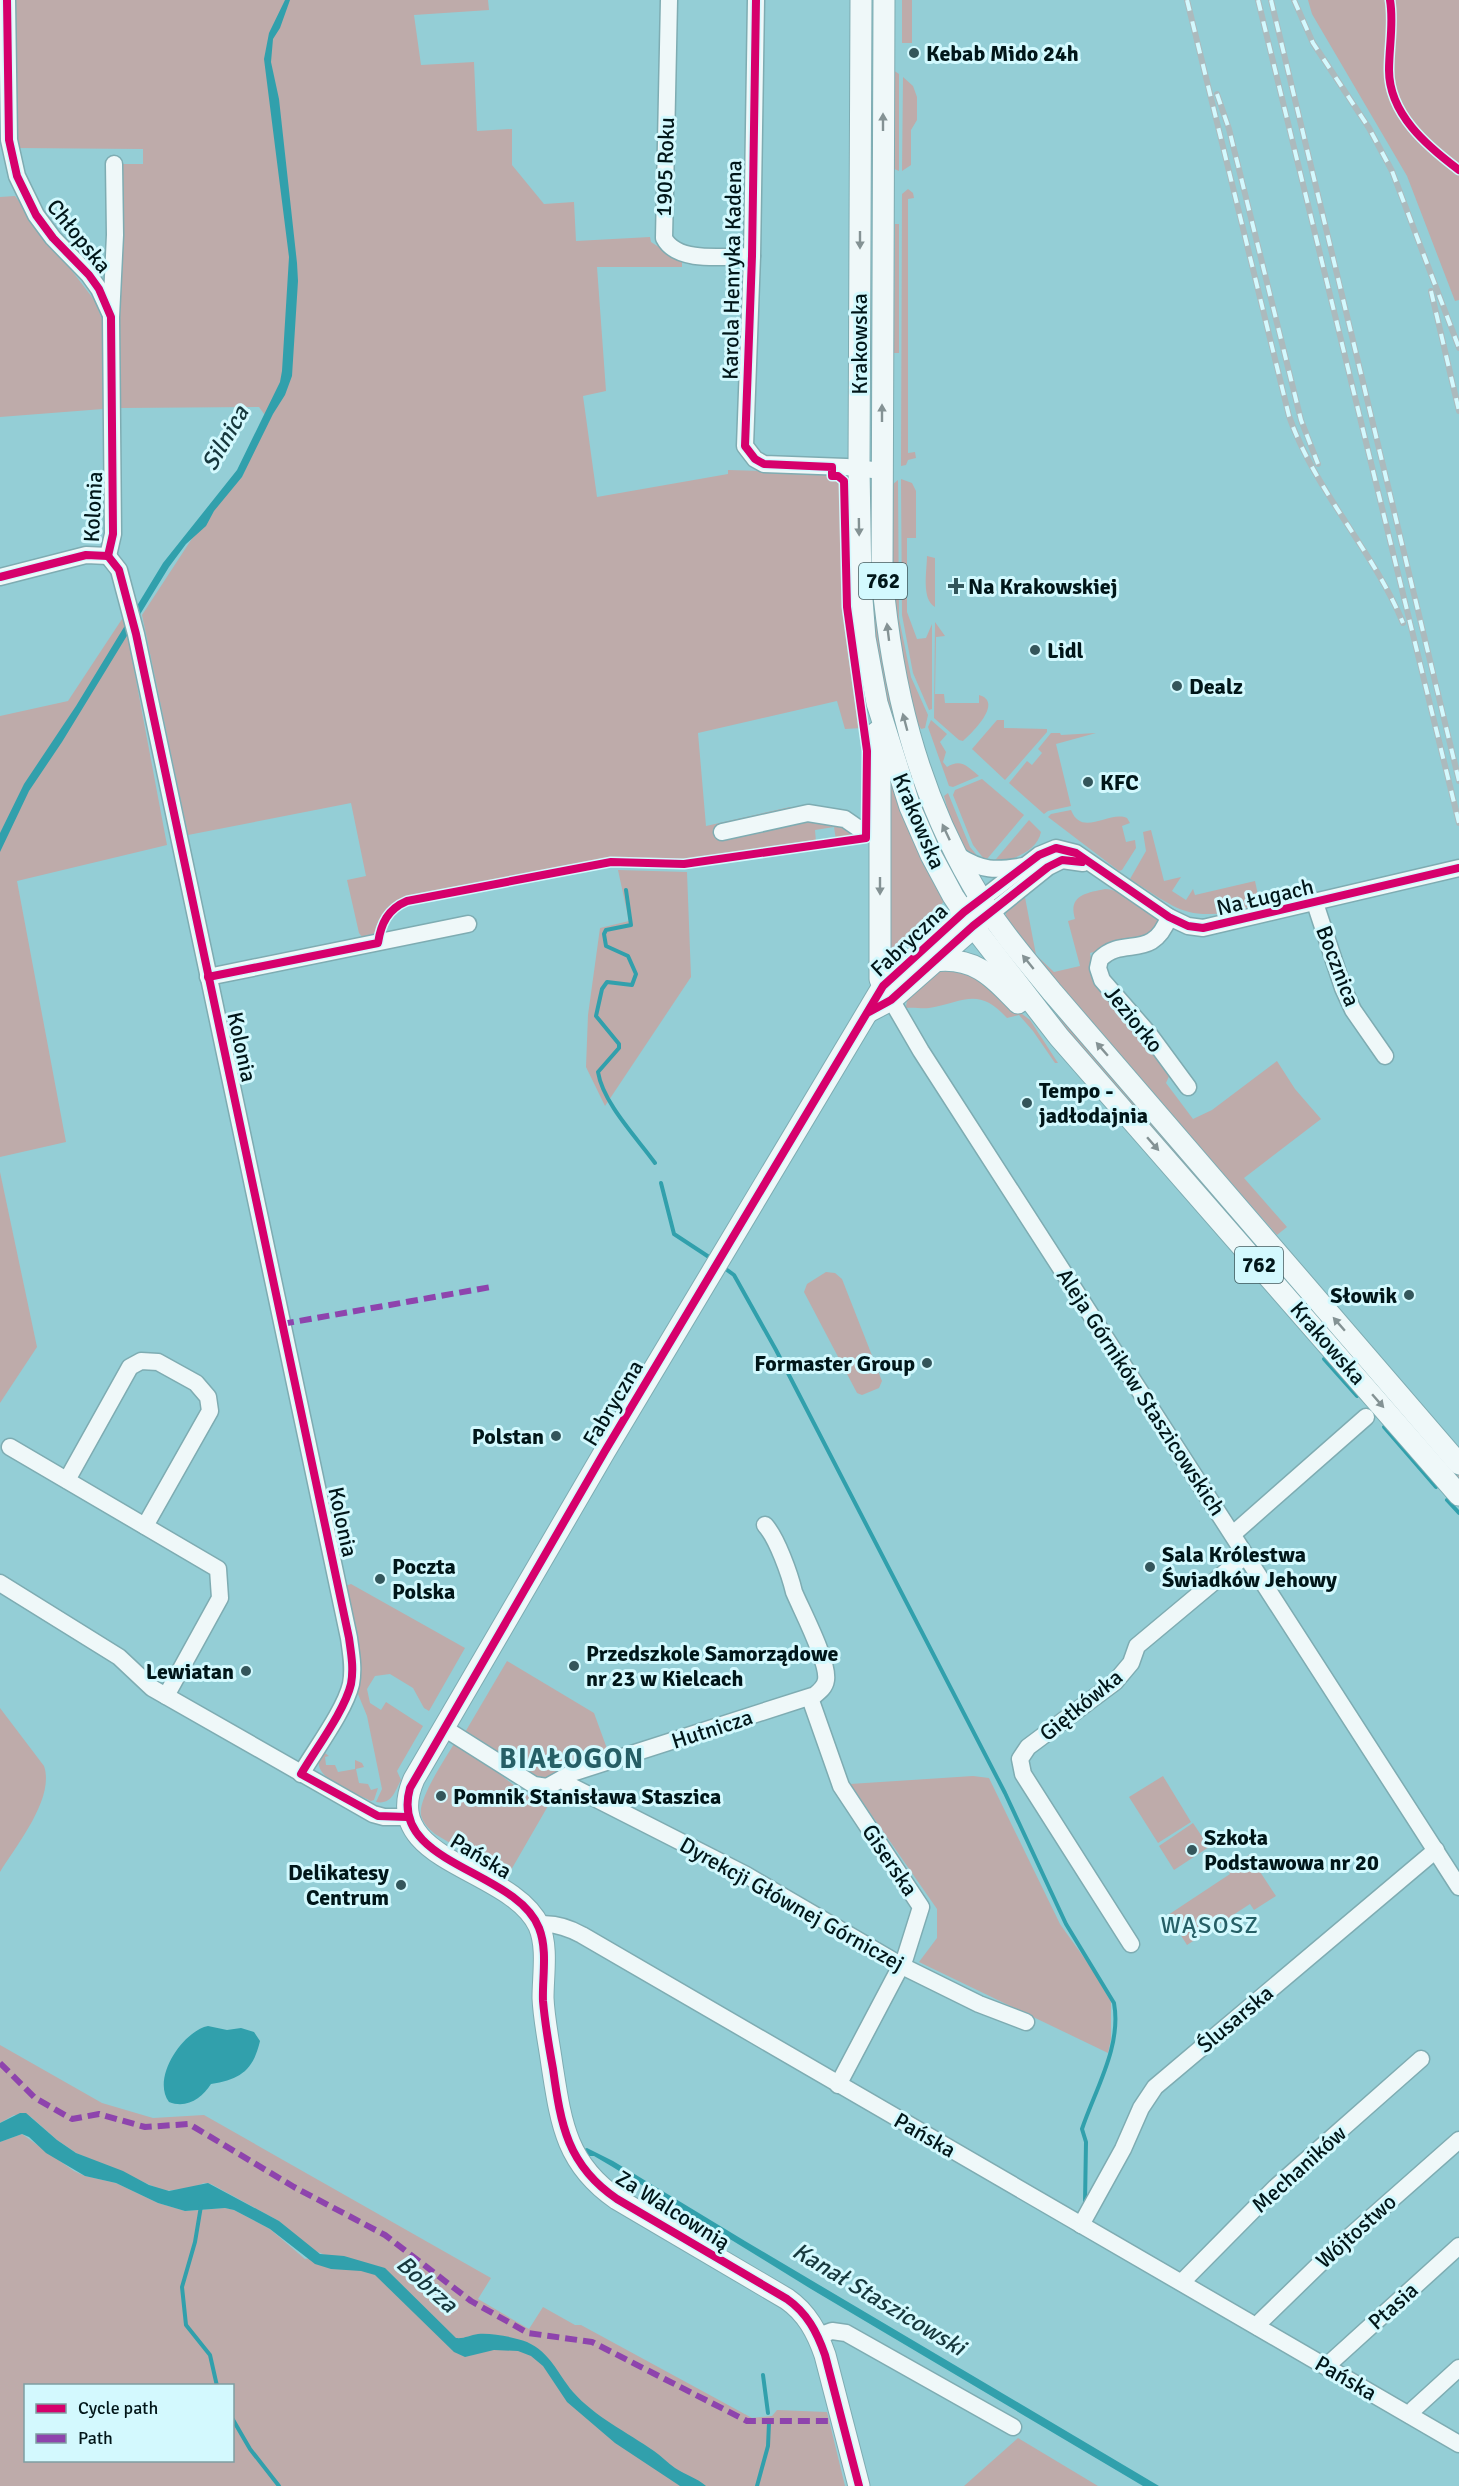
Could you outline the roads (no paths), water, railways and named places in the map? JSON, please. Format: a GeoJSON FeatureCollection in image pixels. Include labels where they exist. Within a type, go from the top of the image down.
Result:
{"type":"FeatureCollection","features":[{"type":"Feature","properties":{"kind":"main road","name":"Krakowska"},"geometry":{"type":"LineString","coordinates":[[861,0],[859,468],[862,610],[877,703],[910,807],[942,876],[969,919],[1059,1037],[1459,1495]]}},
{"type":"Feature","properties":{"kind":"main road","name":"Krakowska"},"geometry":{"type":"LineString","coordinates":[[884,0],[882,576],[887,630],[896,680],[918,763],[957,855],[986,906],[1053,993],[1459,1464]]}},
{"type":"Feature","properties":{"kind":"main road"},"geometry":{"type":"LineString","coordinates":[[877,703],[880,978],[887,993]]}},
{"type":"Feature","properties":{"kind":"main road","name":"Fabryczna"},"geometry":{"type":"LineString","coordinates":[[407,1817],[406,1808],[410,1788],[444,1728],[867,1013],[986,906]]}},
{"type":"Feature","properties":{"kind":"main road","name":"Fabryczna"},"geometry":{"type":"LineString","coordinates":[[887,993],[934,961],[969,919]]}},
{"type":"Feature","properties":{"kind":"main road"},"geometry":{"type":"LineString","coordinates":[[934,961],[958,960],[978,967],[1059,1037]]}},
{"type":"Feature","properties":{"kind":"main road","name":"Pańska"},"geometry":{"type":"LineString","coordinates":[[407,1817],[414,1831],[424,1842],[519,1901],[538,1925]]}},
{"type":"Feature","properties":{"kind":"main road","name":"Za Walcownią"},"geometry":{"type":"LineString","coordinates":[[538,1925],[543,1945],[545,2016],[559,2110],[568,2143],[581,2166],[598,2185],[617,2199],[792,2303],[805,2315],[818,2336],[849,2438],[860,2486]]}},
{"type":"Feature","properties":{"kind":"street","name":"Chłopska"},"geometry":{"type":"LineString","coordinates":[[7,0],[9,140],[17,176],[36,215],[53,238],[89,275],[99,289],[111,317]]}},
{"type":"Feature","properties":{"kind":"street","name":"1905 Roku"},"geometry":{"type":"LineString","coordinates":[[669,0],[664,238],[668,246],[683,255],[752,256]]}},
{"type":"Feature","properties":{"kind":"street","name":"Karola Henryka Kadena"},"geometry":{"type":"LineString","coordinates":[[756,0],[752,256],[745,446],[755,459],[764,465],[859,468],[882,471]]}},
{"type":"Feature","properties":{"kind":"street","name":"Kolonia"},"geometry":{"type":"LineString","coordinates":[[114,164],[115,235],[111,317],[113,534],[108,556],[119,570],[135,630],[353,1662],[351,1686],[301,1774]]}},
{"type":"Feature","properties":{"kind":"street"},"geometry":{"type":"LineString","coordinates":[[0,577],[86,555],[108,556]]}},
{"type":"Feature","properties":{"kind":"street"},"geometry":{"type":"LineString","coordinates":[[722,832],[808,813],[845,819],[858,828],[880,828]]}},
{"type":"Feature","properties":{"kind":"street","name":"Na Ługach"},"geometry":{"type":"LineString","coordinates":[[986,906],[1038,855],[1056,849],[1076,853],[1093,867],[1169,917],[1196,928],[1211,928],[1459,868]]}},
{"type":"Feature","properties":{"kind":"street","name":"Na Ługach"},"geometry":{"type":"LineString","coordinates":[[957,855],[975,866],[986,869],[1025,866]]}},
{"type":"Feature","properties":{"kind":"street","name":"Na Ługach"},"geometry":{"type":"LineString","coordinates":[[986,906],[1056,862],[1079,861],[1093,867]]}},
{"type":"Feature","properties":{"kind":"street","name":"Bocznica"},"geometry":{"type":"LineString","coordinates":[[1315,903],[1343,988],[1353,1010],[1384,1056]]}},
{"type":"Feature","properties":{"kind":"street","name":"Jeziorko"},"geometry":{"type":"LineString","coordinates":[[1169,917],[1165,929],[1152,942],[1109,953],[1100,959],[1098,968],[1102,980],[1149,1034],[1188,1087]]}},
{"type":"Feature","properties":{"kind":"street"},"geometry":{"type":"LineString","coordinates":[[208,977],[468,924]]}},
{"type":"Feature","properties":{"kind":"street","name":"Aleja Górników Staszicowskich"},"geometry":{"type":"LineString","coordinates":[[887,993],[924,1056],[1459,1887]]}},
{"type":"Feature","properties":{"kind":"street"},"geometry":{"type":"LineString","coordinates":[[66,1480],[130,1367],[141,1361],[158,1362],[196,1383],[208,1397],[210,1411],[145,1526]]}},
{"type":"Feature","properties":{"kind":"street"},"geometry":{"type":"LineString","coordinates":[[1233,1534],[1366,1417]]}},
{"type":"Feature","properties":{"kind":"street"},"geometry":{"type":"LineString","coordinates":[[10,1447],[218,1569],[220,1598],[166,1696]]}},
{"type":"Feature","properties":{"kind":"street"},"geometry":{"type":"LineString","coordinates":[[765,1525],[771,1532],[791,1579],[794,1592],[825,1667],[824,1687],[810,1698]]}},
{"type":"Feature","properties":{"kind":"street","name":"Giętkówka"},"geometry":{"type":"LineString","coordinates":[[1131,1944],[1023,1774],[1020,1759],[1028,1747],[1115,1682],[1131,1663],[1137,1646],[1246,1555]]}},
{"type":"Feature","properties":{"kind":"street"},"geometry":{"type":"LineString","coordinates":[[0,1583],[119,1657],[152,1688],[301,1774],[373,1814],[384,1817],[407,1817]]}},
{"type":"Feature","properties":{"kind":"street","name":"Hutnicza"},"geometry":{"type":"LineString","coordinates":[[444,1728],[534,1785],[547,1787],[615,1759],[810,1698]]}},
{"type":"Feature","properties":{"kind":"street","name":"Giserska"},"geometry":{"type":"LineString","coordinates":[[810,1698],[841,1786],[921,1907],[913,1939],[902,1966],[838,2085]]}},
{"type":"Feature","properties":{"kind":"street","name":"Dyrekcji Głównej Górniczej"},"geometry":{"type":"LineString","coordinates":[[562,1779],[569,1785],[746,1875],[902,1966],[979,2004],[1026,2022]]}},
{"type":"Feature","properties":{"kind":"street","name":"Ślusarska"},"geometry":{"type":"LineString","coordinates":[[1081,2225],[1123,2149],[1141,2108],[1155,2087],[1436,1851]]}},
{"type":"Feature","properties":{"kind":"street","name":"Pańska"},"geometry":{"type":"LineString","coordinates":[[538,1925],[547,1924],[569,1928],[582,1935],[1459,2444]]}},
{"type":"Feature","properties":{"kind":"street","name":"Mechaników"},"geometry":{"type":"LineString","coordinates":[[1182,2282],[1276,2187],[1421,2060]]}},
{"type":"Feature","properties":{"kind":"street","name":"Wójtostwo"},"geometry":{"type":"LineString","coordinates":[[1258,2327],[1261,2321],[1331,2253],[1459,2140]]}},
{"type":"Feature","properties":{"kind":"street","name":"Ptasia"},"geometry":{"type":"LineString","coordinates":[[1328,2368],[1331,2362],[1459,2246]]}},
{"type":"Feature","properties":{"kind":"street"},"geometry":{"type":"LineString","coordinates":[[818,2336],[832,2331],[846,2333],[1013,2427]]}},
{"type":"Feature","properties":{"kind":"street"},"geometry":{"type":"LineString","coordinates":[[1410,2415],[1459,2368]]}},
{"type":"Feature","properties":{"kind":"water"},"geometry":{"type":"Polygon","coordinates":[[[285,0],[290,0],[280,28],[273,39],[271,62],[279,99],[297,263],[292,376],[285,395],[273,414],[242,477],[214,511],[206,526],[186,544],[169,567],[62,742],[29,791],[0,852],[0,833],[24,784],[76,706],[163,563],[237,470],[280,382],[289,257],[264,59],[269,33],[285,0]]]}},
{"type":"Feature","properties":{"kind":"water"},"geometry":{"type":"Polygon","coordinates":[[[208,2026],[227,2030],[241,2028],[254,2032],[260,2041],[253,2060],[244,2072],[211,2084],[199,2098],[193,2101],[182,2104],[169,2102],[164,2092],[164,2081],[172,2057],[189,2037],[208,2026]]]}},
{"type":"Feature","properties":{"kind":"water"},"geometry":{"type":"Polygon","coordinates":[[[20,2113],[26,2113],[76,2153],[123,2171],[149,2185],[169,2191],[208,2183],[279,2221],[320,2254],[344,2256],[385,2268],[456,2338],[490,2334],[527,2342],[548,2358],[573,2392],[591,2409],[654,2451],[675,2468],[706,2486],[680,2486],[615,2443],[567,2402],[543,2366],[531,2356],[518,2351],[494,2350],[465,2357],[454,2352],[375,2275],[361,2271],[331,2269],[315,2264],[270,2229],[234,2210],[225,2208],[185,2211],[158,2203],[116,2183],[85,2176],[46,2153],[29,2137],[22,2134],[0,2142],[0,2123],[20,2113]]]}},
{"type":"Feature","properties":{"kind":"water"},"geometry":{"type":"Polygon","coordinates":[[[587,2148],[613,2161],[1159,2486],[1143,2486],[811,2289],[611,2166],[594,2156],[589,2156],[584,2149],[587,2148]]]}},
{"type":"Feature","properties":{"kind":"waterway"},"geometry":{"type":"LineString","coordinates":[[626,890],[631,925],[606,930],[604,934],[606,946],[628,956],[636,974],[632,985],[607,982],[602,989],[596,1016],[619,1044],[619,1048],[598,1072],[601,1084],[613,1108],[655,1163]]}},
{"type":"Feature","properties":{"kind":"waterway"},"geometry":{"type":"LineString","coordinates":[[661,1183],[674,1234],[712,1259]]}},
{"type":"Feature","properties":{"kind":"waterway"},"geometry":{"type":"LineString","coordinates":[[723,1267],[734,1275],[776,1350],[1005,1793],[1066,1924],[1114,2003],[1115,2019],[1111,2051],[1082,2129],[1086,2142],[1085,2203]]}},
{"type":"Feature","properties":{"kind":"waterway"},"geometry":{"type":"LineString","coordinates":[[1324,1359],[1357,1396]]}},
{"type":"Feature","properties":{"kind":"waterway"},"geometry":{"type":"LineString","coordinates":[[1384,1427],[1436,1487]]}},
{"type":"Feature","properties":{"kind":"waterway"},"geometry":{"type":"LineString","coordinates":[[1447,1500],[1459,1513]]}},
{"type":"Feature","properties":{"kind":"waterway"},"geometry":{"type":"LineString","coordinates":[[201,2206],[195,2242],[182,2287],[186,2325],[210,2355],[217,2384]]}},
{"type":"Feature","properties":{"kind":"waterway"},"geometry":{"type":"LineString","coordinates":[[763,2375],[768,2413]]}},
{"type":"Feature","properties":{"kind":"waterway"},"geometry":{"type":"LineString","coordinates":[[234,2421],[250,2449],[279,2486]]}},
{"type":"Feature","properties":{"kind":"waterway"},"geometry":{"type":"LineString","coordinates":[[757,2486],[768,2446],[769,2423]]}},
{"type":"Feature","properties":{"kind":"railway"},"geometry":{"type":"LineString","coordinates":[[1187,0],[1289,416],[1314,470],[1376,570],[1403,623]]}},
{"type":"Feature","properties":{"kind":"railway"},"geometry":{"type":"LineString","coordinates":[[1258,0],[1459,823]]}},
{"type":"Feature","properties":{"kind":"railway"},"geometry":{"type":"LineString","coordinates":[[1271,0],[1459,781]]}},
{"type":"Feature","properties":{"kind":"railway"},"geometry":{"type":"LineString","coordinates":[[1294,0],[1313,43],[1369,128],[1392,171],[1459,348]]}},
{"type":"Feature","properties":{"kind":"railway"},"geometry":{"type":"LineString","coordinates":[[1217,94],[1229,129],[1301,420],[1318,464]]}},
{"type":"Feature","properties":{"kind":"railway"},"geometry":{"type":"LineString","coordinates":[[1431,291],[1459,411]]}},
{"type":"Feature","properties":{"kind":"place","name":"Kebab Mido 24h"},"geometry":{"type":"Point","coordinates":[914,53]}},
{"type":"Feature","properties":{"kind":"place","name":"Na Krakowskiej"},"geometry":{"type":"Point","coordinates":[956,586]}},
{"type":"Feature","properties":{"kind":"place","name":"Lidl"},"geometry":{"type":"Point","coordinates":[1035,650]}},
{"type":"Feature","properties":{"kind":"place","name":"Dealz"},"geometry":{"type":"Point","coordinates":[1177,686]}},
{"type":"Feature","properties":{"kind":"place","name":"KFC"},"geometry":{"type":"Point","coordinates":[1088,782]}},
{"type":"Feature","properties":{"kind":"place","name":"Tempo - jadłodajnia"},"geometry":{"type":"Point","coordinates":[1027,1103]}},
{"type":"Feature","properties":{"kind":"place","name":"Słowik"},"geometry":{"type":"Point","coordinates":[1409,1295]}},
{"type":"Feature","properties":{"kind":"place","name":"Formaster Group"},"geometry":{"type":"Point","coordinates":[927,1363]}},
{"type":"Feature","properties":{"kind":"place","name":"Polstan"},"geometry":{"type":"Point","coordinates":[556,1436]}},
{"type":"Feature","properties":{"kind":"place","name":"Sala Królestwa Świadków Jehowy"},"geometry":{"type":"Point","coordinates":[1150,1567]}},
{"type":"Feature","properties":{"kind":"place","name":"Poczta Polska"},"geometry":{"type":"Point","coordinates":[380,1579]}},
{"type":"Feature","properties":{"kind":"place","name":"Przedszkole Samorządowe nr 23 w Kielcach"},"geometry":{"type":"Point","coordinates":[574,1666]}},
{"type":"Feature","properties":{"kind":"place","name":"Lewiatan"},"geometry":{"type":"Point","coordinates":[246,1671]}},
{"type":"Feature","properties":{"kind":"place","name":"Pomnik Stanisława Staszica"},"geometry":{"type":"Point","coordinates":[441,1796]}},
{"type":"Feature","properties":{"kind":"place","name":"Szkoła Podstawowa nr 20"},"geometry":{"type":"Point","coordinates":[1192,1850]}},
{"type":"Feature","properties":{"kind":"place","name":"Delikatesy Centrum"},"geometry":{"type":"Point","coordinates":[401,1885]}},
{"type":"Feature","properties":{"kind":"district","name":"BIAŁOGON"},"geometry":{"type":"Point","coordinates":[572,1759]}},
{"type":"Feature","properties":{"kind":"district","name":"WĄSOSZ"},"geometry":{"type":"Point","coordinates":[1210,1925]}},
{"type":"Feature","properties":{"kind":"water label","name":"Silnica"},"geometry":{"type":"Point","coordinates":[225,438]}},
{"type":"Feature","properties":{"kind":"water label","name":"Bobrza"},"geometry":{"type":"Point","coordinates":[427,2284]}},
{"type":"Feature","properties":{"kind":"water label","name":"Kanał Staszicowski"},"geometry":{"type":"Point","coordinates":[879,2299]}}]}
